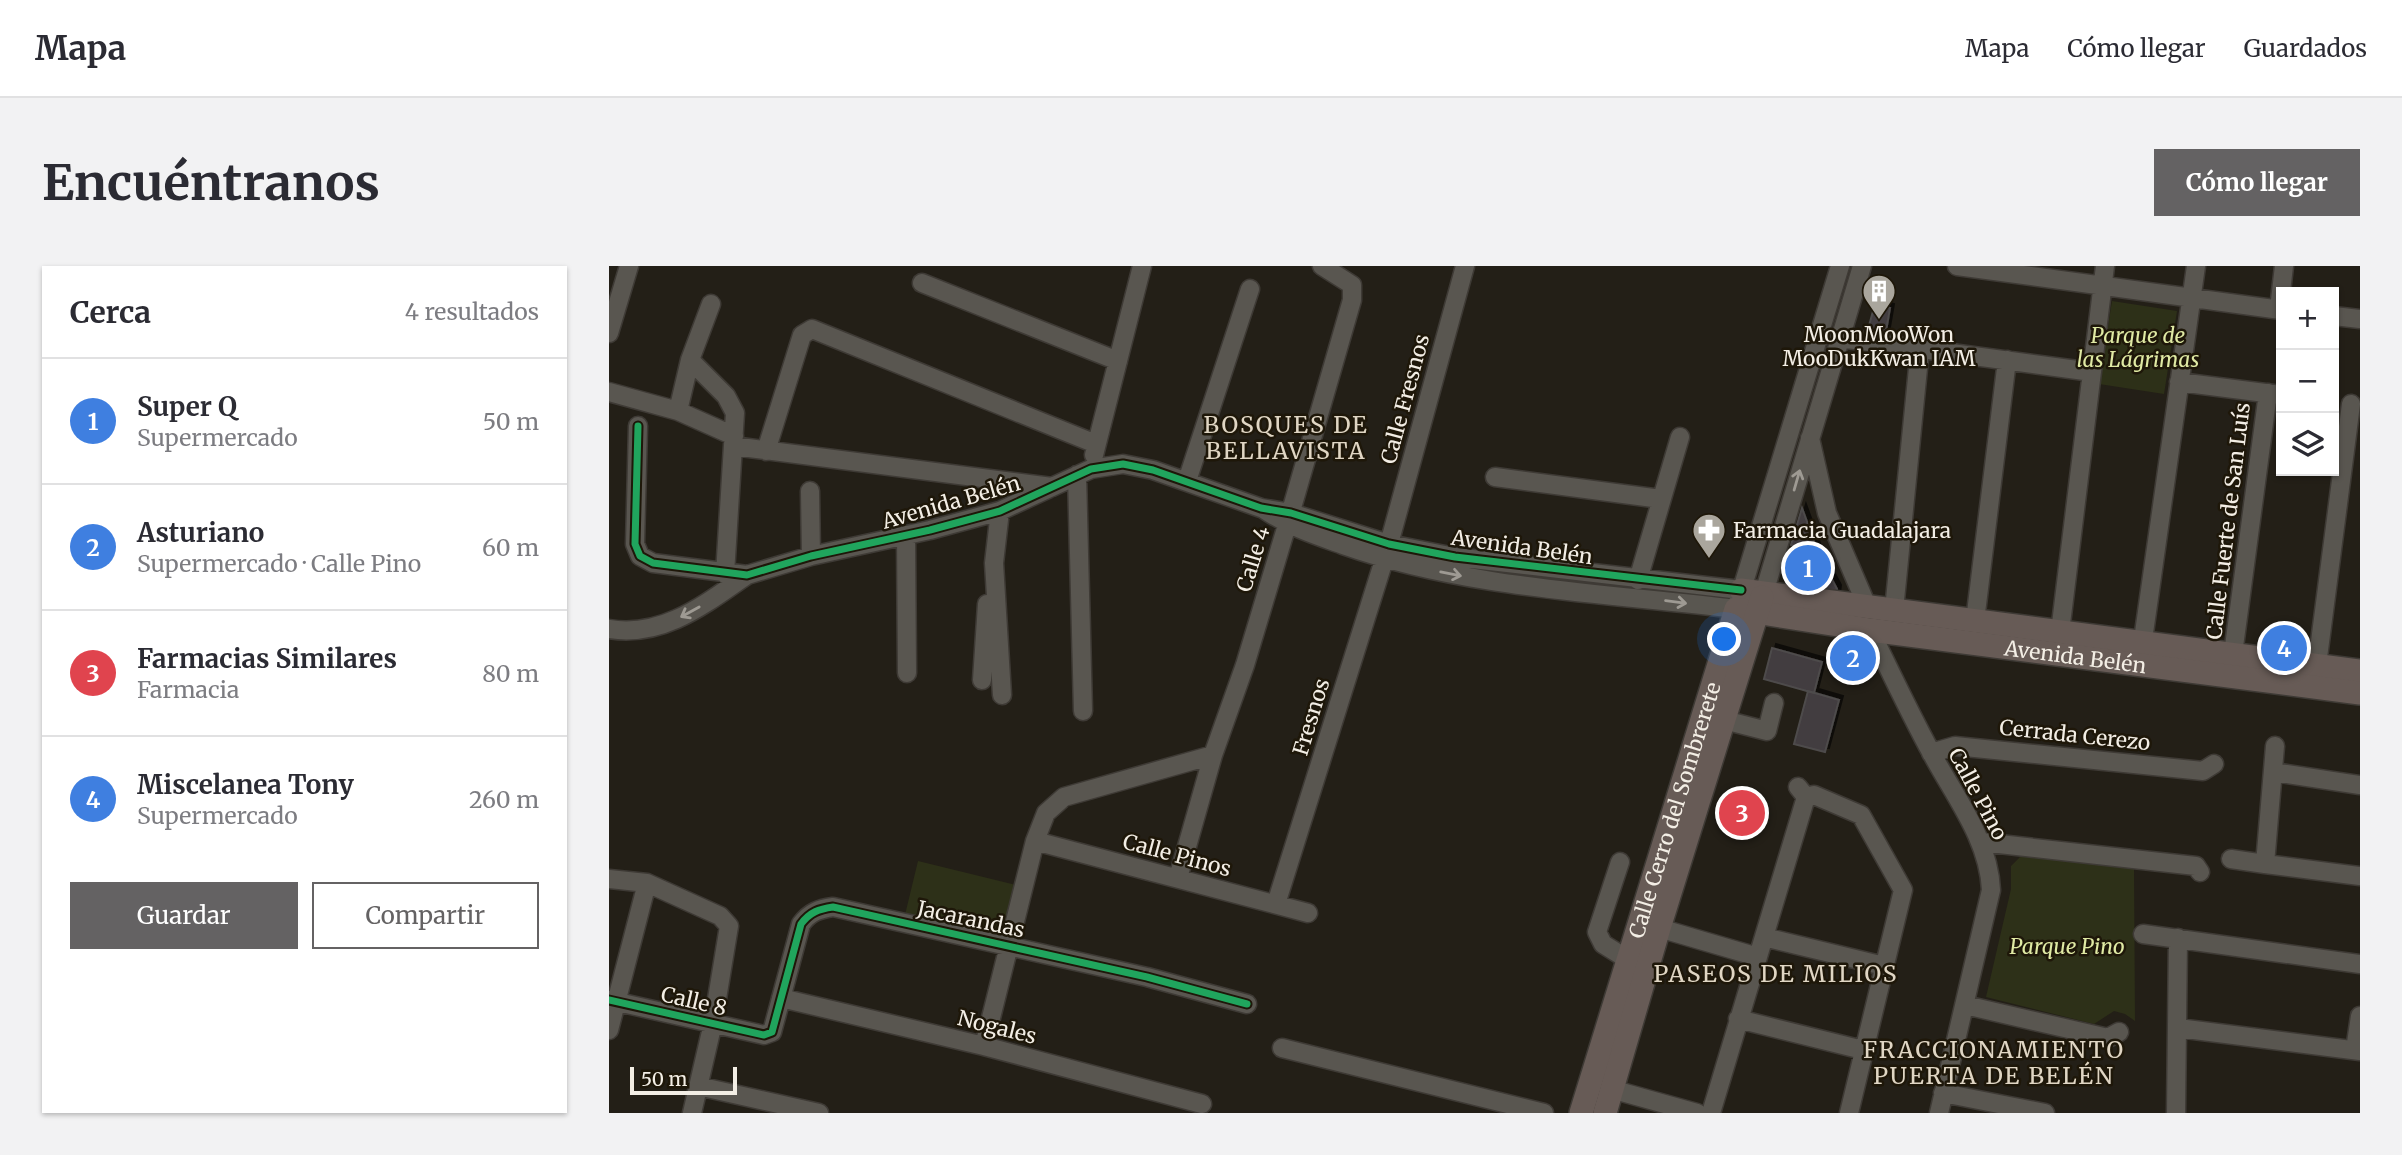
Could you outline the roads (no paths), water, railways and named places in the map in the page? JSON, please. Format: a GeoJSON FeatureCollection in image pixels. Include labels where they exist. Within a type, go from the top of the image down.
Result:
{"type":"FeatureCollection","features":[{"type":"Feature","properties":{"kind":"main road","name":"Avenida Belén"},"geometry":{"type":"LineString","coordinates":[[1751,604],[1867,606],[2060,632],[2141,653],[2360,693]]}},
{"type":"Feature","properties":{"kind":"main road","name":"Avenida Belén"},"geometry":{"type":"LineString","coordinates":[[1751,604],[1870,630],[2141,653],[2233,654],[2360,671]]}},
{"type":"Feature","properties":{"kind":"main road","name":"Calle Cerro del Sombrerete"},"geometry":{"type":"LineString","coordinates":[[1605,1113],[1724,720],[1751,604]]}},
{"type":"Feature","properties":{"kind":"main road","name":"Calle Cerro del Sombrerete"},"geometry":{"type":"LineString","coordinates":[[1581,1113],[1627,959],[1751,604]]}},
{"type":"Feature","properties":{"kind":"street"},"geometry":{"type":"LineString","coordinates":[[609,333],[629,266]]}},
{"type":"Feature","properties":{"kind":"street"},"geometry":{"type":"LineString","coordinates":[[1083,711],[1084,472],[1096,444],[1142,266]]}},
{"type":"Feature","properties":{"kind":"street","name":"Calle 4"},"geometry":{"type":"LineString","coordinates":[[1178,878],[1213,755],[1245,665],[1289,519],[1352,300],[1352,285],[1322,266]]}},
{"type":"Feature","properties":{"kind":"street","name":"Calle Fresnos"},"geometry":{"type":"LineString","coordinates":[[1387,552],[1465,266]]}},
{"type":"Feature","properties":{"kind":"street","name":"Calle Cerro del Sombrerete"},"geometry":{"type":"LineString","coordinates":[[1751,604],[1840,266]]}},
{"type":"Feature","properties":{"kind":"street","name":"Calle Cerro del Sombrerete"},"geometry":{"type":"LineString","coordinates":[[1751,604],[1809,436],[1862,266]]}},
{"type":"Feature","properties":{"kind":"street"},"geometry":{"type":"LineString","coordinates":[[1957,266],[2019,270],[2192,299],[2276,309]]}},
{"type":"Feature","properties":{"kind":"street"},"geometry":{"type":"LineString","coordinates":[[2060,632],[2105,266]]}},
{"type":"Feature","properties":{"kind":"street"},"geometry":{"type":"LineString","coordinates":[[2141,653],[2196,266]]}},
{"type":"Feature","properties":{"kind":"street"},"geometry":{"type":"LineString","coordinates":[[2282,287],[2284,266]]}},
{"type":"Feature","properties":{"kind":"street"},"geometry":{"type":"LineString","coordinates":[[922,283],[1118,361]]}},
{"type":"Feature","properties":{"kind":"street"},"geometry":{"type":"LineString","coordinates":[[1187,481],[1250,289]]}},
{"type":"Feature","properties":{"kind":"street"},"geometry":{"type":"LineString","coordinates":[[678,411],[690,360],[711,304]]}},
{"type":"Feature","properties":{"kind":"street"},"geometry":{"type":"LineString","coordinates":[[2339,317],[2360,319]]}},
{"type":"Feature","properties":{"kind":"street"},"geometry":{"type":"LineString","coordinates":[[766,451],[802,335],[812,329],[1096,444]]}},
{"type":"Feature","properties":{"kind":"street"},"geometry":{"type":"LineString","coordinates":[[1840,338],[2092,372]]}},
{"type":"Feature","properties":{"kind":"street"},"geometry":{"type":"LineString","coordinates":[[1894,610],[1920,348]]}},
{"type":"Feature","properties":{"kind":"street"},"geometry":{"type":"LineString","coordinates":[[690,360],[732,403],[735,413],[725,574]]}},
{"type":"Feature","properties":{"kind":"street"},"geometry":{"type":"LineString","coordinates":[[1975,621],[2007,360]]}},
{"type":"Feature","properties":{"kind":"street"},"geometry":{"type":"LineString","coordinates":[[2179,382],[2274,394]]}},
{"type":"Feature","properties":{"kind":"street"},"geometry":{"type":"LineString","coordinates":[[609,392],[678,411],[734,441],[766,451],[1055,487]]}},
{"type":"Feature","properties":{"kind":"street","name":"Calle Fuerte de San Luís"},"geometry":{"type":"LineString","coordinates":[[2233,654],[2274,394]]}},
{"type":"Feature","properties":{"kind":"street"},"geometry":{"type":"LineString","coordinates":[[2316,666],[2348,403]]}},
{"type":"Feature","properties":{"kind":"street","name":"Avenida Belén"},"geometry":{"type":"LineString","coordinates":[[638,426],[635,544],[640,556],[653,564],[747,575],[811,556],[1000,511],[1084,472],[1123,464],[1187,481],[1455,576],[1751,604]]}},
{"type":"Feature","properties":{"kind":"street"},"geometry":{"type":"LineString","coordinates":[[1809,436],[1827,513],[1867,606]]}},
{"type":"Feature","properties":{"kind":"street"},"geometry":{"type":"LineString","coordinates":[[1638,580],[1679,437]]}},
{"type":"Feature","properties":{"kind":"street"},"geometry":{"type":"LineString","coordinates":[[1495,477],[1661,499]]}},
{"type":"Feature","properties":{"kind":"street"},"geometry":{"type":"LineString","coordinates":[[810,491],[811,556]]}},
{"type":"Feature","properties":{"kind":"street"},"geometry":{"type":"LineString","coordinates":[[982,680],[987,610],[1000,511]]}},
{"type":"Feature","properties":{"kind":"street"},"geometry":{"type":"LineString","coordinates":[[906,535],[907,673]]}},
{"type":"Feature","properties":{"kind":"street","name":"Avenida Belén"},"geometry":{"type":"LineString","coordinates":[[1387,552],[1455,557],[1638,580],[1751,604]]}},
{"type":"Feature","properties":{"kind":"street","name":"Fresnos"},"geometry":{"type":"LineString","coordinates":[[1276,904],[1387,552]]}},
{"type":"Feature","properties":{"kind":"street"},"geometry":{"type":"LineString","coordinates":[[994,563],[1002,695]]}},
{"type":"Feature","properties":{"kind":"street"},"geometry":{"type":"LineString","coordinates":[[609,629],[625,632],[650,629],[672,622],[747,575]]}},
{"type":"Feature","properties":{"kind":"street"},"geometry":{"type":"LineString","coordinates":[[1751,604],[2360,678]]}},
{"type":"Feature","properties":{"kind":"street"},"geometry":{"type":"LineString","coordinates":[[1587,1113],[1751,604]]}},
{"type":"Feature","properties":{"kind":"street"},"geometry":{"type":"LineString","coordinates":[[1597,1113],[1751,604]]}},
{"type":"Feature","properties":{"kind":"street","name":"Calle Pino"},"geometry":{"type":"LineString","coordinates":[[1870,630],[1931,753],[1981,842],[1990,869],[1991,890],[1939,1113]]}},
{"type":"Feature","properties":{"kind":"street"},"geometry":{"type":"LineString","coordinates":[[2141,653],[2360,685]]}},
{"type":"Feature","properties":{"kind":"street"},"geometry":{"type":"LineString","coordinates":[[1724,720],[1767,731],[1774,703]]}},
{"type":"Feature","properties":{"kind":"street","name":"Cerrada Cerezo"},"geometry":{"type":"LineString","coordinates":[[1931,753],[1955,746],[2203,771],[2214,764]]}},
{"type":"Feature","properties":{"kind":"street"},"geometry":{"type":"LineString","coordinates":[[2265,864],[2275,746]]}},
{"type":"Feature","properties":{"kind":"street"},"geometry":{"type":"LineString","coordinates":[[984,1046],[1034,841],[1045,813],[1064,797],[1213,755]]}},
{"type":"Feature","properties":{"kind":"street"},"geometry":{"type":"LineString","coordinates":[[2273,772],[2360,785]]}},
{"type":"Feature","properties":{"kind":"street"},"geometry":{"type":"LineString","coordinates":[[1711,1113],[1764,937],[1802,792],[1861,815],[1900,882],[1903,897],[1849,1113]]}},
{"type":"Feature","properties":{"kind":"street","name":"Calle Pinos"},"geometry":{"type":"LineString","coordinates":[[1034,841],[1308,913]]}},
{"type":"Feature","properties":{"kind":"street"},"geometry":{"type":"LineString","coordinates":[[1981,842],[2196,866],[2200,872]]}},
{"type":"Feature","properties":{"kind":"street"},"geometry":{"type":"LineString","coordinates":[[2231,859],[2360,876]]}},
{"type":"Feature","properties":{"kind":"street"},"geometry":{"type":"LineString","coordinates":[[1620,862],[1597,932],[1603,944],[1627,959]]}},
{"type":"Feature","properties":{"kind":"street"},"geometry":{"type":"LineString","coordinates":[[609,879],[647,883],[720,916],[729,926],[713,1023],[692,1113]]}},
{"type":"Feature","properties":{"kind":"street"},"geometry":{"type":"LineString","coordinates":[[609,1030],[613,1001],[647,883]]}},
{"type":"Feature","properties":{"kind":"street","name":"Jacarandas"},"geometry":{"type":"LineString","coordinates":[[772,1032],[801,924],[807,915],[819,909],[833,907],[1009,944],[1247,1004]]}},
{"type":"Feature","properties":{"kind":"street"},"geometry":{"type":"LineString","coordinates":[[1659,928],[1758,957]]}},
{"type":"Feature","properties":{"kind":"street"},"geometry":{"type":"LineString","coordinates":[[2143,934],[2360,964]]}},
{"type":"Feature","properties":{"kind":"street"},"geometry":{"type":"LineString","coordinates":[[1764,937],[1884,966]]}},
{"type":"Feature","properties":{"kind":"street"},"geometry":{"type":"LineString","coordinates":[[2176,1113],[2178,939]]}},
{"type":"Feature","properties":{"kind":"street","name":"Nogales"},"geometry":{"type":"LineString","coordinates":[[781,998],[984,1046],[1202,1104]]}},
{"type":"Feature","properties":{"kind":"street","name":"Calle 8"},"geometry":{"type":"LineString","coordinates":[[613,1001],[764,1035],[772,1032]]}},
{"type":"Feature","properties":{"kind":"street"},"geometry":{"type":"LineString","coordinates":[[1965,1005],[2108,1038],[2119,1032]]}},
{"type":"Feature","properties":{"kind":"street"},"geometry":{"type":"LineString","coordinates":[[2178,1028],[2357,1051],[2360,1016]]}},
{"type":"Feature","properties":{"kind":"street"},"geometry":{"type":"LineString","coordinates":[[1738,1019],[1863,1050]]}},
{"type":"Feature","properties":{"kind":"street"},"geometry":{"type":"LineString","coordinates":[[1282,1048],[1472,1104],[1544,1113]]}},
{"type":"Feature","properties":{"kind":"street"},"geometry":{"type":"LineString","coordinates":[[698,1086],[800,1111],[819,1113]]}},
{"type":"Feature","properties":{"kind":"street"},"geometry":{"type":"LineString","coordinates":[[1611,1089],[1697,1113]]}},
{"type":"Feature","properties":{"kind":"street"},"geometry":{"type":"LineString","coordinates":[[1943,1093],[2045,1113]]}},
{"type":"Feature","properties":{"kind":"place","name":"MoonMooWon MooDukKwan IAM"},"geometry":{"type":"Point","coordinates":[1879,321]}},
{"type":"Feature","properties":{"kind":"place","name":"Farmacia Guadalajara"},"geometry":{"type":"Point","coordinates":[1709,560]}},
{"type":"Feature","properties":{"kind":"place","name":"Super Q"},"geometry":{"type":"Point","coordinates":[1808,568]}},
{"type":"Feature","properties":{"kind":"place","name":"Miscelanea Tony"},"geometry":{"type":"Point","coordinates":[2284,648]}},
{"type":"Feature","properties":{"kind":"place","name":"Asturiano"},"geometry":{"type":"Point","coordinates":[1853,658]}},
{"type":"Feature","properties":{"kind":"place","name":"Farmacias Similares"},"geometry":{"type":"Point","coordinates":[1742,813]}},
{"type":"Feature","properties":{"kind":"district","name":"BOSQUES DE BELLAVISTA"},"geometry":{"type":"Point","coordinates":[1286,437]}},
{"type":"Feature","properties":{"kind":"district","name":"PASEOS DE MILIOS"},"geometry":{"type":"Point","coordinates":[1776,973]}},
{"type":"Feature","properties":{"kind":"district","name":"FRACCIONAMIENTO PUERTA DE BELÉN"},"geometry":{"type":"Point","coordinates":[1994,1062]}},
{"type":"Feature","properties":{"kind":"park label","name":"Parque de las Lágrimas"},"geometry":{"type":"Point","coordinates":[2138,347]}},
{"type":"Feature","properties":{"kind":"park label","name":"Parque Pino"},"geometry":{"type":"Point","coordinates":[2067,946]}}]}
